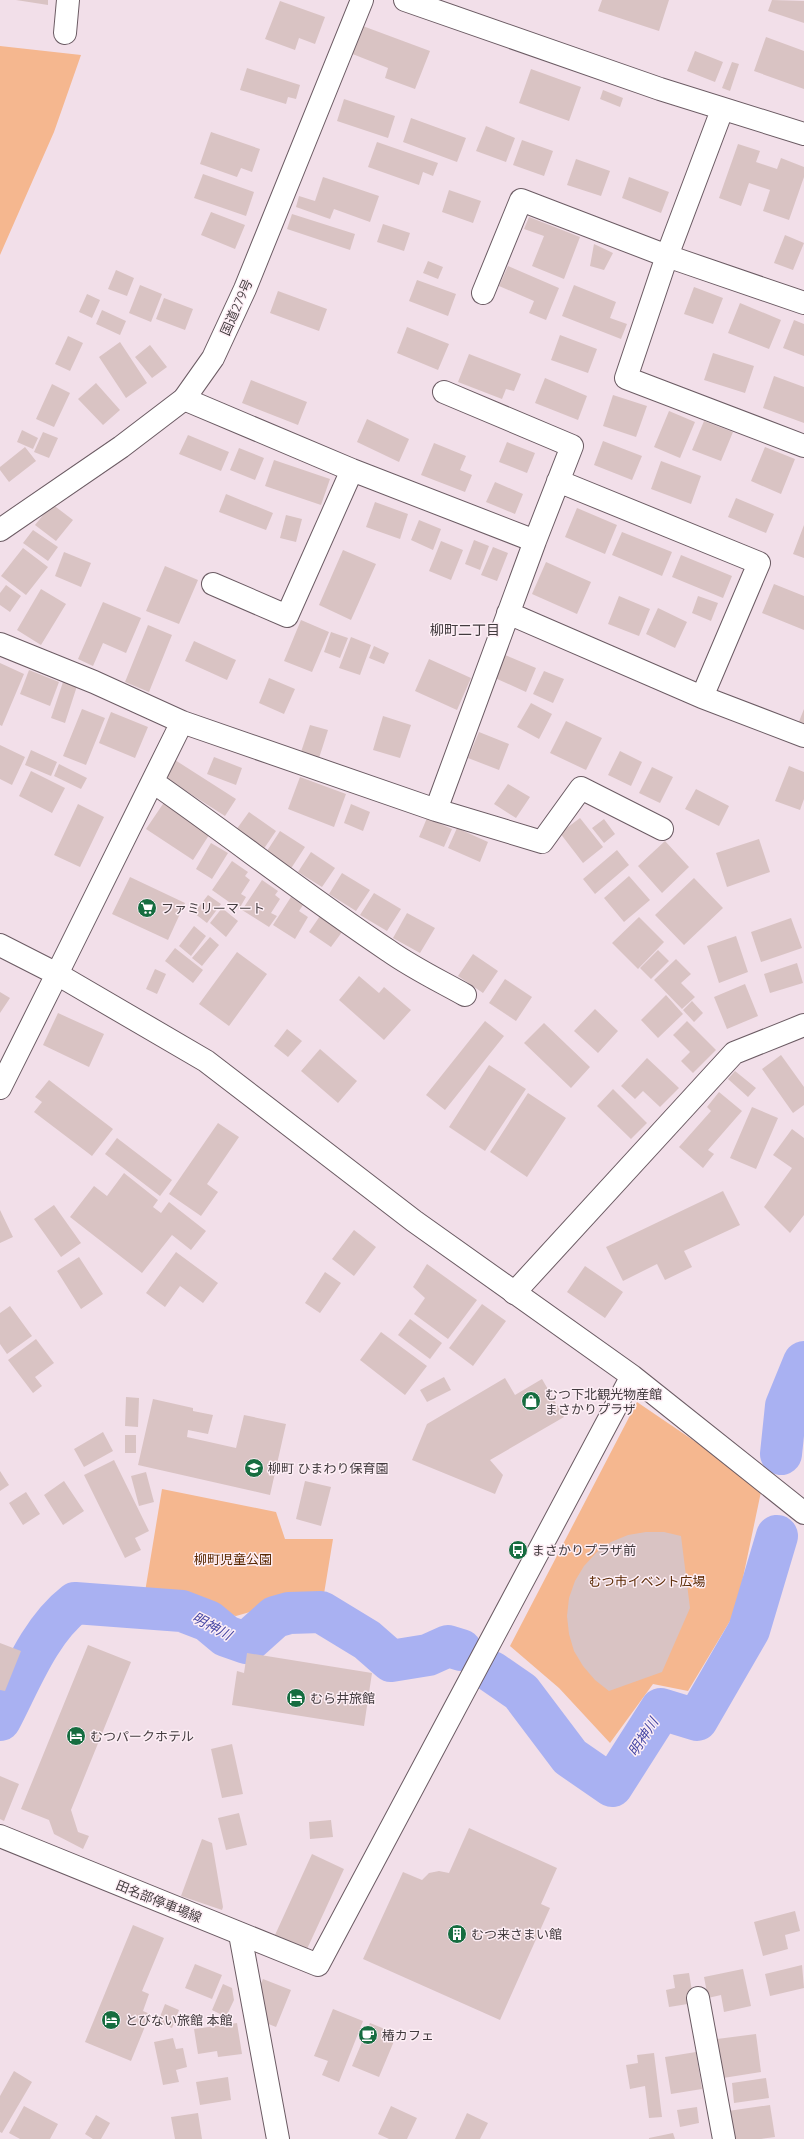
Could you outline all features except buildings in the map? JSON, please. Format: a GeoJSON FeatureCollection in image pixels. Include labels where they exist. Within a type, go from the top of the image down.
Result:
{"type":"FeatureCollection","features":[{"type":"Feature","properties":{"kind":"main road"},"geometry":{"type":"LineString","coordinates":[[65,33],[68,0]]}},
{"type":"Feature","properties":{"kind":"main road","name":"国道279号"},"geometry":{"type":"LineString","coordinates":[[0,530],[121,447],[184,399],[213,358],[245,289],[362,0]]}},
{"type":"Feature","properties":{"kind":"main road"},"geometry":{"type":"LineString","coordinates":[[404,0],[722,110],[804,134]]}},
{"type":"Feature","properties":{"kind":"main road"},"geometry":{"type":"LineString","coordinates":[[722,110],[667,256],[626,378],[804,446]]}},
{"type":"Feature","properties":{"kind":"main road"},"geometry":{"type":"LineString","coordinates":[[483,294],[520,200],[667,256],[804,303]]}},
{"type":"Feature","properties":{"kind":"main road"},"geometry":{"type":"LineString","coordinates":[[436,810],[508,613],[572,446],[444,392]]}},
{"type":"Feature","properties":{"kind":"main road"},"geometry":{"type":"LineString","coordinates":[[184,399],[352,470],[535,541]]}},
{"type":"Feature","properties":{"kind":"main road"},"geometry":{"type":"LineString","coordinates":[[213,584],[287,616],[352,470]]}},
{"type":"Feature","properties":{"kind":"main road"},"geometry":{"type":"LineString","coordinates":[[558,481],[759,563],[702,697]]}},
{"type":"Feature","properties":{"kind":"main road"},"geometry":{"type":"LineString","coordinates":[[508,613],[702,697],[804,736]]}},
{"type":"Feature","properties":{"kind":"main road"},"geometry":{"type":"LineString","coordinates":[[0,644],[94,682],[182,722],[436,810],[542,842],[581,788],[662,829]]}},
{"type":"Feature","properties":{"kind":"main road"},"geometry":{"type":"LineString","coordinates":[[0,1088],[182,722]]}},
{"type":"Feature","properties":{"kind":"main road"},"geometry":{"type":"LineString","coordinates":[[153,782],[226,833],[278,874],[390,952],[465,995]]}},
{"type":"Feature","properties":{"kind":"main road"},"geometry":{"type":"LineString","coordinates":[[0,945],[57,974],[206,1061],[414,1221],[632,1376],[804,1513]]}},
{"type":"Feature","properties":{"kind":"main road"},"geometry":{"type":"LineString","coordinates":[[514,1293],[734,1053],[804,1025]]}},
{"type":"Feature","properties":{"kind":"main road","name":"田名部停車場線"},"geometry":{"type":"LineString","coordinates":[[0,1836],[318,1965],[632,1376]]}},
{"type":"Feature","properties":{"kind":"main road"},"geometry":{"type":"LineString","coordinates":[[240,1934],[278,2139]]}},
{"type":"Feature","properties":{"kind":"main road"},"geometry":{"type":"LineString","coordinates":[[698,1998],[724,2139]]}},
{"type":"Feature","properties":{"kind":"green space"},"geometry":{"type":"Polygon","coordinates":[[[0,46],[81,55],[54,132],[0,255],[0,46]]]}},
{"type":"Feature","properties":{"kind":"green space","name":"むつ市イベント広場"},"geometry":{"type":"Polygon","coordinates":[[[637,1402],[762,1487],[736,1611],[688,1691],[653,1684],[610,1743],[559,1688],[510,1646],[637,1402]]]}},
{"type":"Feature","properties":{"kind":"green space","name":"柳町児童公園"},"geometry":{"type":"Polygon","coordinates":[[[162,1489],[276,1512],[285,1539],[333,1539],[322,1606],[278,1604],[236,1616],[144,1598],[162,1489]]]}},
{"type":"Feature","properties":{"kind":"waterway","name":"明神川"},"geometry":{"type":"LineString","coordinates":[[781,1454],[786,1406],[804,1362]]}},
{"type":"Feature","properties":{"kind":"waterway","name":"明神川"},"geometry":{"type":"LineString","coordinates":[[492,1672],[521,1692],[570,1757],[612,1786],[661,1709],[697,1720],[749,1630],[777,1536]]}},
{"type":"Feature","properties":{"kind":"waterway","name":"明神川"},"geometry":{"type":"LineString","coordinates":[[0,1720],[23,1673],[41,1642],[62,1614],[75,1603],[182,1611],[208,1621],[226,1636],[246,1643],[275,1617],[289,1613],[321,1612],[367,1640],[391,1661],[428,1655],[448,1646],[461,1650]]}},
{"type":"Feature","properties":{"kind":"place","name":"ファミリーマート"},"geometry":{"type":"Point","coordinates":[147,908]}},
{"type":"Feature","properties":{"kind":"place","name":"むつ下北観光物産館 まさかりプラザ"},"geometry":{"type":"Point","coordinates":[531,1401]}},
{"type":"Feature","properties":{"kind":"place","name":"柳町 ひまわり保育園"},"geometry":{"type":"Point","coordinates":[254,1468]}},
{"type":"Feature","properties":{"kind":"place","name":"まさかりプラザ前"},"geometry":{"type":"Point","coordinates":[518,1550]}},
{"type":"Feature","properties":{"kind":"place","name":"むら井旅館"},"geometry":{"type":"Point","coordinates":[296,1698]}},
{"type":"Feature","properties":{"kind":"place","name":"むつパークホテル"},"geometry":{"type":"Point","coordinates":[76,1736]}},
{"type":"Feature","properties":{"kind":"place","name":"むつ来さまい館"},"geometry":{"type":"Point","coordinates":[457,1934]}},
{"type":"Feature","properties":{"kind":"place","name":"とびない旅館 本館"},"geometry":{"type":"Point","coordinates":[111,2020]}},
{"type":"Feature","properties":{"kind":"place","name":"椿カフェ"},"geometry":{"type":"Point","coordinates":[368,2035]}},
{"type":"Feature","properties":{"kind":"district","name":"柳町二丁目"},"geometry":{"type":"Point","coordinates":[465,630]}}]}
